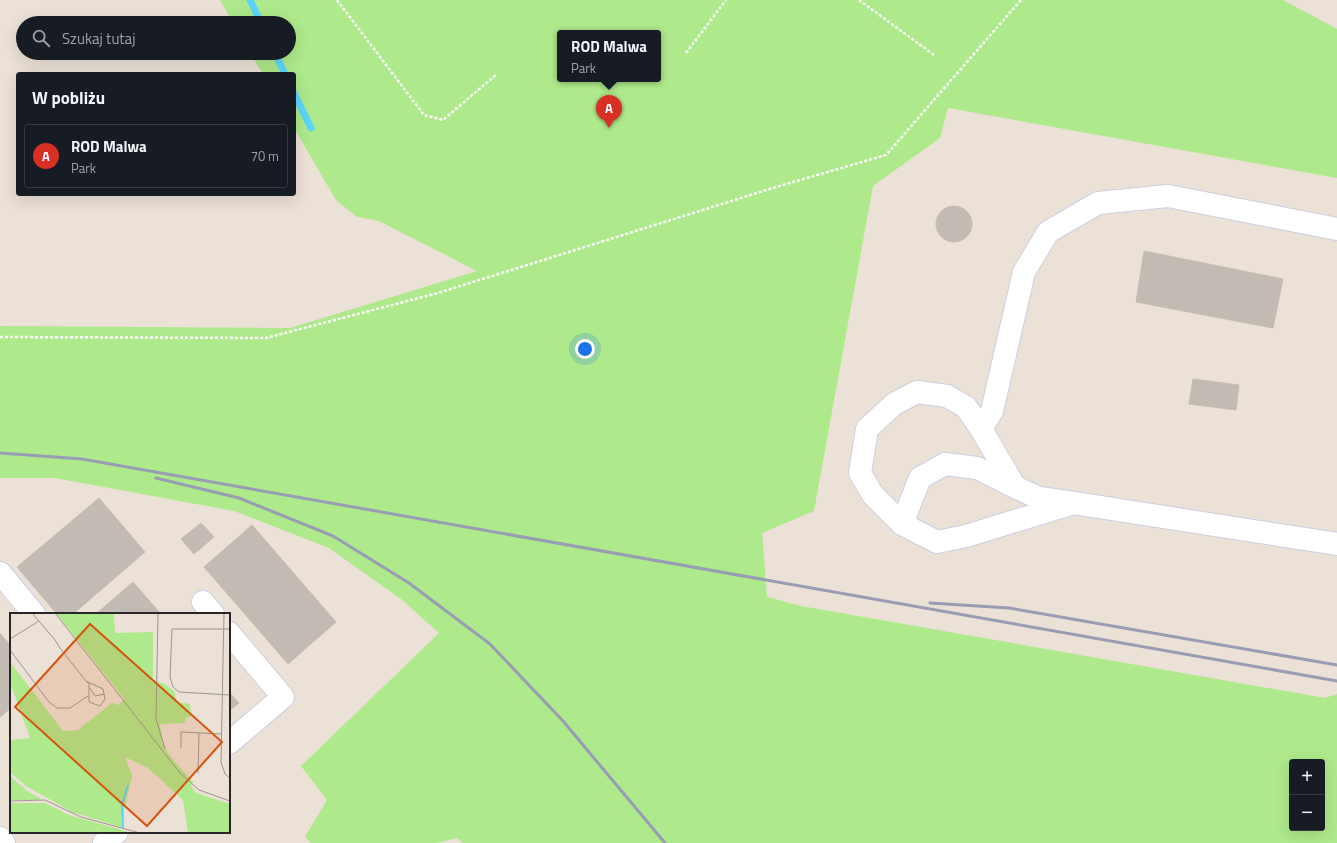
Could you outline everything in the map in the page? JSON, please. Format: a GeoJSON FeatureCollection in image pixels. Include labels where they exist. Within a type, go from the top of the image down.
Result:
{"type":"FeatureCollection","features":[{"type":"Feature","properties":{"kind":"street"},"geometry":{"type":"LineString","coordinates":[[981,429],[992,411],[1024,272],[1048,232],[1098,203],[1168,196],[1337,229]]}},
{"type":"Feature","properties":{"kind":"street"},"geometry":{"type":"LineString","coordinates":[[1015,486],[966,407],[947,396],[917,392],[894,404],[867,429],[860,473],[873,495],[902,524],[937,542],[966,536],[1074,503]]}},
{"type":"Feature","properties":{"kind":"street"},"geometry":{"type":"LineString","coordinates":[[902,524],[920,478],[945,464],[977,468],[1039,498],[1337,544]]}},
{"type":"Feature","properties":{"kind":"street"},"geometry":{"type":"LineString","coordinates":[[0,573],[33,613]]}},
{"type":"Feature","properties":{"kind":"street"},"geometry":{"type":"LineString","coordinates":[[230,634],[283,697],[230,742]]}},
{"type":"Feature","properties":{"kind":"street"},"geometry":{"type":"LineString","coordinates":[[104,843],[116,833]]}},
{"type":"Feature","properties":{"kind":"street"},"geometry":{"type":"LineString","coordinates":[[0,838],[4,843]]}},
{"type":"Feature","properties":{"kind":"path"},"geometry":{"type":"LineString","coordinates":[[337,0],[424,115],[443,120],[497,74]]}},
{"type":"Feature","properties":{"kind":"path"},"geometry":{"type":"LineString","coordinates":[[686,53],[726,0]]}},
{"type":"Feature","properties":{"kind":"path"},"geometry":{"type":"LineString","coordinates":[[859,0],[934,55]]}},
{"type":"Feature","properties":{"kind":"path"},"geometry":{"type":"LineString","coordinates":[[0,336],[266,338],[438,293],[776,187],[886,155],[1021,0]]}},
{"type":"Feature","properties":{"kind":"green space"},"geometry":{"type":"Polygon","coordinates":[[[220,0],[1283,0],[1337,29],[1337,178],[948,108],[940,138],[873,186],[814,511],[762,533],[767,597],[801,606],[1325,698],[1337,694],[1337,843],[463,843],[457,838],[436,843],[311,843],[305,837],[327,800],[301,766],[439,633],[401,599],[329,548],[234,511],[55,478],[0,478],[0,326],[290,328],[477,271],[379,221],[357,217],[336,200],[296,131],[296,72],[262,72],[254,60],[296,60],[296,16],[229,16],[220,0]]]}},
{"type":"Feature","properties":{"kind":"building"},"geometry":{"type":"Polygon","coordinates":[[[958,206],[967,211],[971,217],[971,231],[967,237],[958,242],[950,242],[941,237],[937,231],[936,220],[941,211],[947,207],[958,206]]]}},
{"type":"Feature","properties":{"kind":"building"},"geometry":{"type":"Polygon","coordinates":[[[1144,251],[1283,279],[1273,328],[1136,302],[1144,251]]]}},
{"type":"Feature","properties":{"kind":"building"},"geometry":{"type":"Polygon","coordinates":[[[1193,379],[1239,385],[1236,410],[1189,404],[1193,379]]]}},
{"type":"Feature","properties":{"kind":"building"},"geometry":{"type":"Polygon","coordinates":[[[99,498],[145,552],[74,613],[56,613],[17,567],[99,498]]]}},
{"type":"Feature","properties":{"kind":"building"},"geometry":{"type":"Polygon","coordinates":[[[201,523],[214,537],[194,554],[181,539],[201,523]]]}},
{"type":"Feature","properties":{"kind":"building"},"geometry":{"type":"Polygon","coordinates":[[[252,525],[336,622],[288,664],[204,567],[252,525]]]}},
{"type":"Feature","properties":{"kind":"building"},"geometry":{"type":"Polygon","coordinates":[[[133,582],[160,613],[97,613],[133,582]]]}},
{"type":"Feature","properties":{"kind":"building"},"geometry":{"type":"Polygon","coordinates":[[[0,633],[10,645],[10,709],[0,717],[0,633]]]}},
{"type":"Feature","properties":{"kind":"building"},"geometry":{"type":"Polygon","coordinates":[[[230,693],[239,703],[230,710],[230,693]]]}},
{"type":"Feature","properties":{"kind":"waterway"},"geometry":{"type":"LineString","coordinates":[[250,0],[258,16]]}},
{"type":"Feature","properties":{"kind":"waterway"},"geometry":{"type":"LineString","coordinates":[[278,60],[284,72]]}},
{"type":"Feature","properties":{"kind":"waterway"},"geometry":{"type":"LineString","coordinates":[[296,97],[311,128]]}},
{"type":"Feature","properties":{"kind":"railway"},"geometry":{"type":"LineString","coordinates":[[0,453],[82,459],[1337,681]]}},
{"type":"Feature","properties":{"kind":"railway"},"geometry":{"type":"LineString","coordinates":[[156,478],[239,498],[333,536],[409,583],[490,644],[563,721],[665,843]]}},
{"type":"Feature","properties":{"kind":"railway"},"geometry":{"type":"LineString","coordinates":[[930,603],[1009,608],[1337,665]]}},
{"type":"Feature","properties":{"kind":"place","name":"ROD Malwa"},"geometry":{"type":"Point","coordinates":[609,128]}}]}
